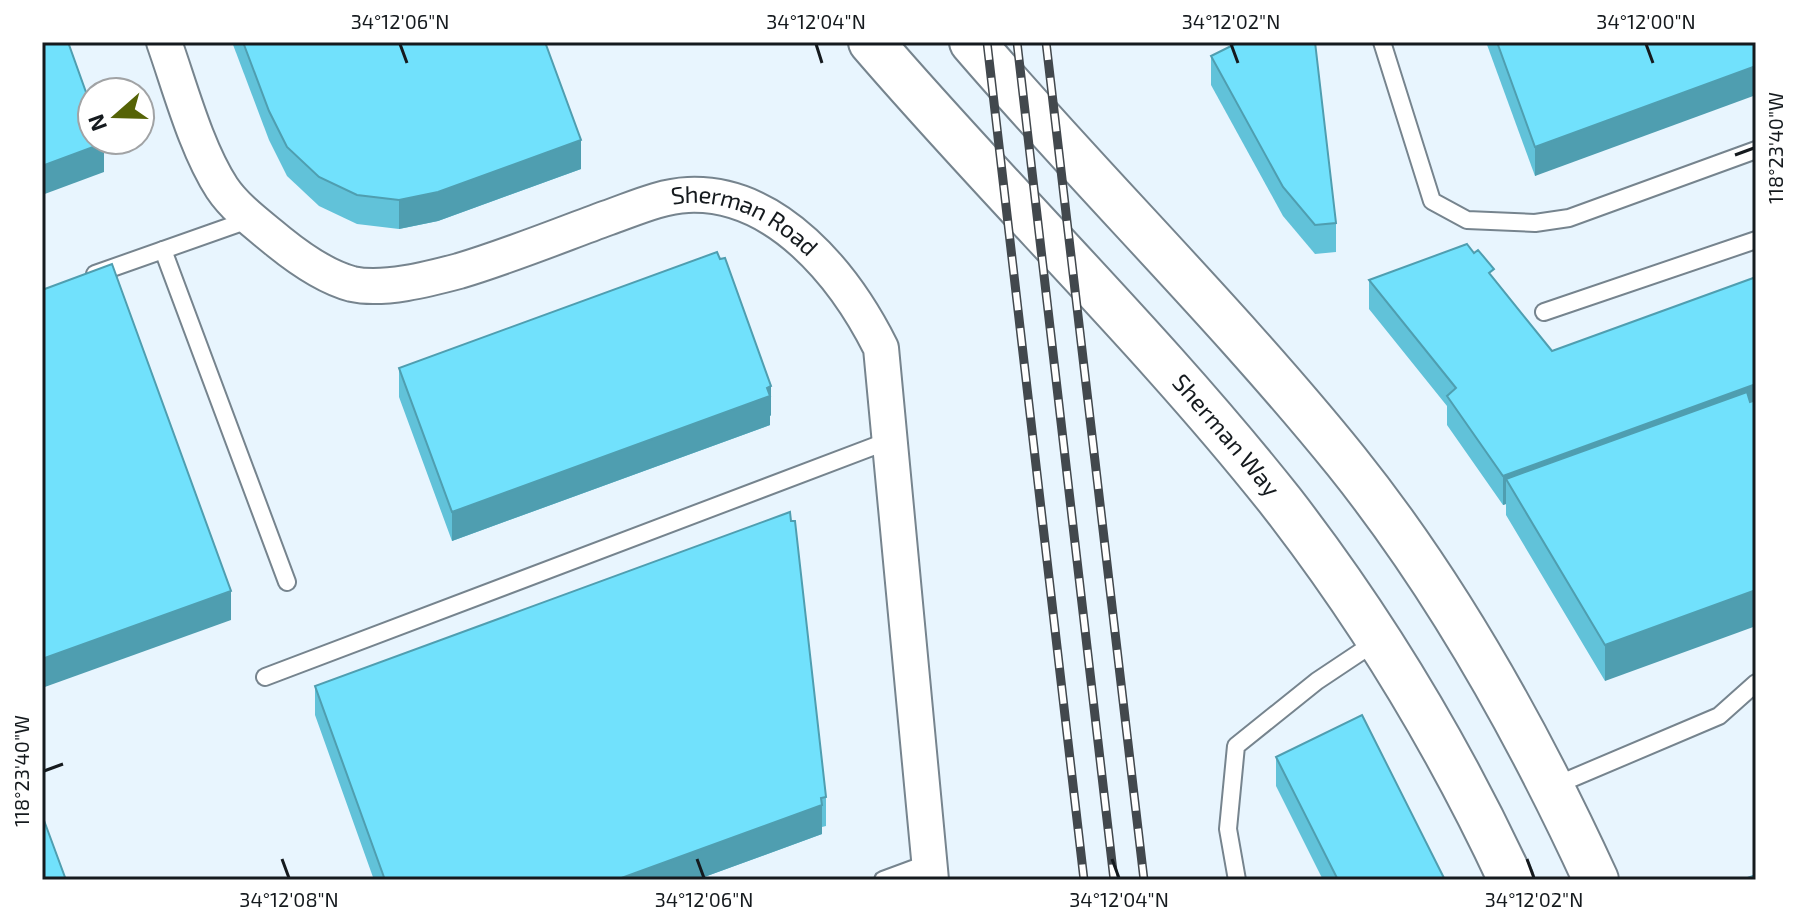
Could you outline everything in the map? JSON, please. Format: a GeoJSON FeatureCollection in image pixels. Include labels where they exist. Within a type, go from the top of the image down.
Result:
{"type":"FeatureCollection","features":[{"type":"Feature","properties":{"kind":"main road","name":"Sherman Way"},"geometry":{"type":"LineString","coordinates":[[871,42],[927,107],[1145,342],[1282,504],[1425,714],[1483,820],[1511,880]]}},
{"type":"Feature","properties":{"kind":"main road"},"geometry":{"type":"LineString","coordinates":[[972,42],[1209,299],[1347,463],[1430,577],[1493,678],[1553,786],[1596,880]]}},
{"type":"Feature","properties":{"kind":"street","name":"Sherman Road"},"geometry":{"type":"LineString","coordinates":[[164,42],[195,128],[222,188],[251,219],[302,260],[353,284],[416,283],[479,265],[647,204],[687,195],[725,197],[776,221],[821,258],[858,303],[881,348],[930,872]]}},
{"type":"Feature","properties":{"kind":"lane"},"geometry":{"type":"LineString","coordinates":[[1382,42],[1432,201],[1467,220],[1535,223],[1569,218],[1756,150]]}},
{"type":"Feature","properties":{"kind":"lane"},"geometry":{"type":"LineString","coordinates":[[82,279],[251,219]]}},
{"type":"Feature","properties":{"kind":"lane"},"geometry":{"type":"LineString","coordinates":[[1544,312],[1756,240]]}},
{"type":"Feature","properties":{"kind":"lane"},"geometry":{"type":"LineString","coordinates":[[163,250],[287,582]]}},
{"type":"Feature","properties":{"kind":"lane"},"geometry":{"type":"LineString","coordinates":[[265,677],[888,441]]}},
{"type":"Feature","properties":{"kind":"lane"},"geometry":{"type":"LineString","coordinates":[[1237,880],[1228,829],[1236,746],[1317,681],[1378,641]]}},
{"type":"Feature","properties":{"kind":"lane"},"geometry":{"type":"LineString","coordinates":[[1553,786],[1719,716],[1756,683]]}},
{"type":"Feature","properties":{"kind":"lane"},"geometry":{"type":"LineString","coordinates":[[883,880],[930,872]]}},
{"type":"Feature","properties":{"kind":"building"},"geometry":{"type":"Polygon","coordinates":[[[42,42],[68,42],[80,76],[76,76],[76,153],[42,166],[42,42]]]}},
{"type":"Feature","properties":{"kind":"building"},"geometry":{"type":"Polygon","coordinates":[[[243,42],[545,42],[581,140],[438,192],[399,200],[357,195],[319,177],[287,147],[269,111],[243,42]]]}},
{"type":"Feature","properties":{"kind":"building"},"geometry":{"type":"Polygon","coordinates":[[[1239,42],[1315,42],[1336,223],[1315,225],[1283,187],[1211,56],[1239,42]]]}},
{"type":"Feature","properties":{"kind":"building"},"geometry":{"type":"Polygon","coordinates":[[[1497,42],[1756,42],[1756,66],[1535,147],[1497,42]]]}},
{"type":"Feature","properties":{"kind":"building"},"geometry":{"type":"Polygon","coordinates":[[[1467,244],[1474,253],[1478,250],[1494,269],[1489,273],[1552,351],[1756,277],[1756,384],[1503,476],[1447,396],[1456,388],[1369,280],[1467,244]]]}},
{"type":"Feature","properties":{"kind":"building"},"geometry":{"type":"Polygon","coordinates":[[[717,252],[720,259],[725,258],[771,386],[767,388],[770,396],[452,512],[399,368],[717,252]]]}},
{"type":"Feature","properties":{"kind":"building"},"geometry":{"type":"Polygon","coordinates":[[[112,264],[231,591],[42,659],[42,290],[112,264]]]}},
{"type":"Feature","properties":{"kind":"building"},"geometry":{"type":"Polygon","coordinates":[[[1747,392],[1750,402],[1756,400],[1756,590],[1605,645],[1506,479],[1747,392]]]}},
{"type":"Feature","properties":{"kind":"building"},"geometry":{"type":"Polygon","coordinates":[[[790,512],[791,521],[795,521],[826,797],[821,798],[822,805],[616,880],[385,880],[315,686],[790,512]]]}},
{"type":"Feature","properties":{"kind":"building"},"geometry":{"type":"Polygon","coordinates":[[[1362,715],[1445,880],[1338,880],[1276,757],[1362,715]]]}},
{"type":"Feature","properties":{"kind":"building"},"geometry":{"type":"Polygon","coordinates":[[[42,815],[66,880],[42,880],[42,815]]]}},
{"type":"Feature","properties":{"kind":"railway"},"geometry":{"type":"LineString","coordinates":[[987,42],[1084,880]]}},
{"type":"Feature","properties":{"kind":"railway"},"geometry":{"type":"LineString","coordinates":[[1017,42],[1114,880]]}},
{"type":"Feature","properties":{"kind":"railway"},"geometry":{"type":"LineString","coordinates":[[1046,42],[1144,880]]}}]}
